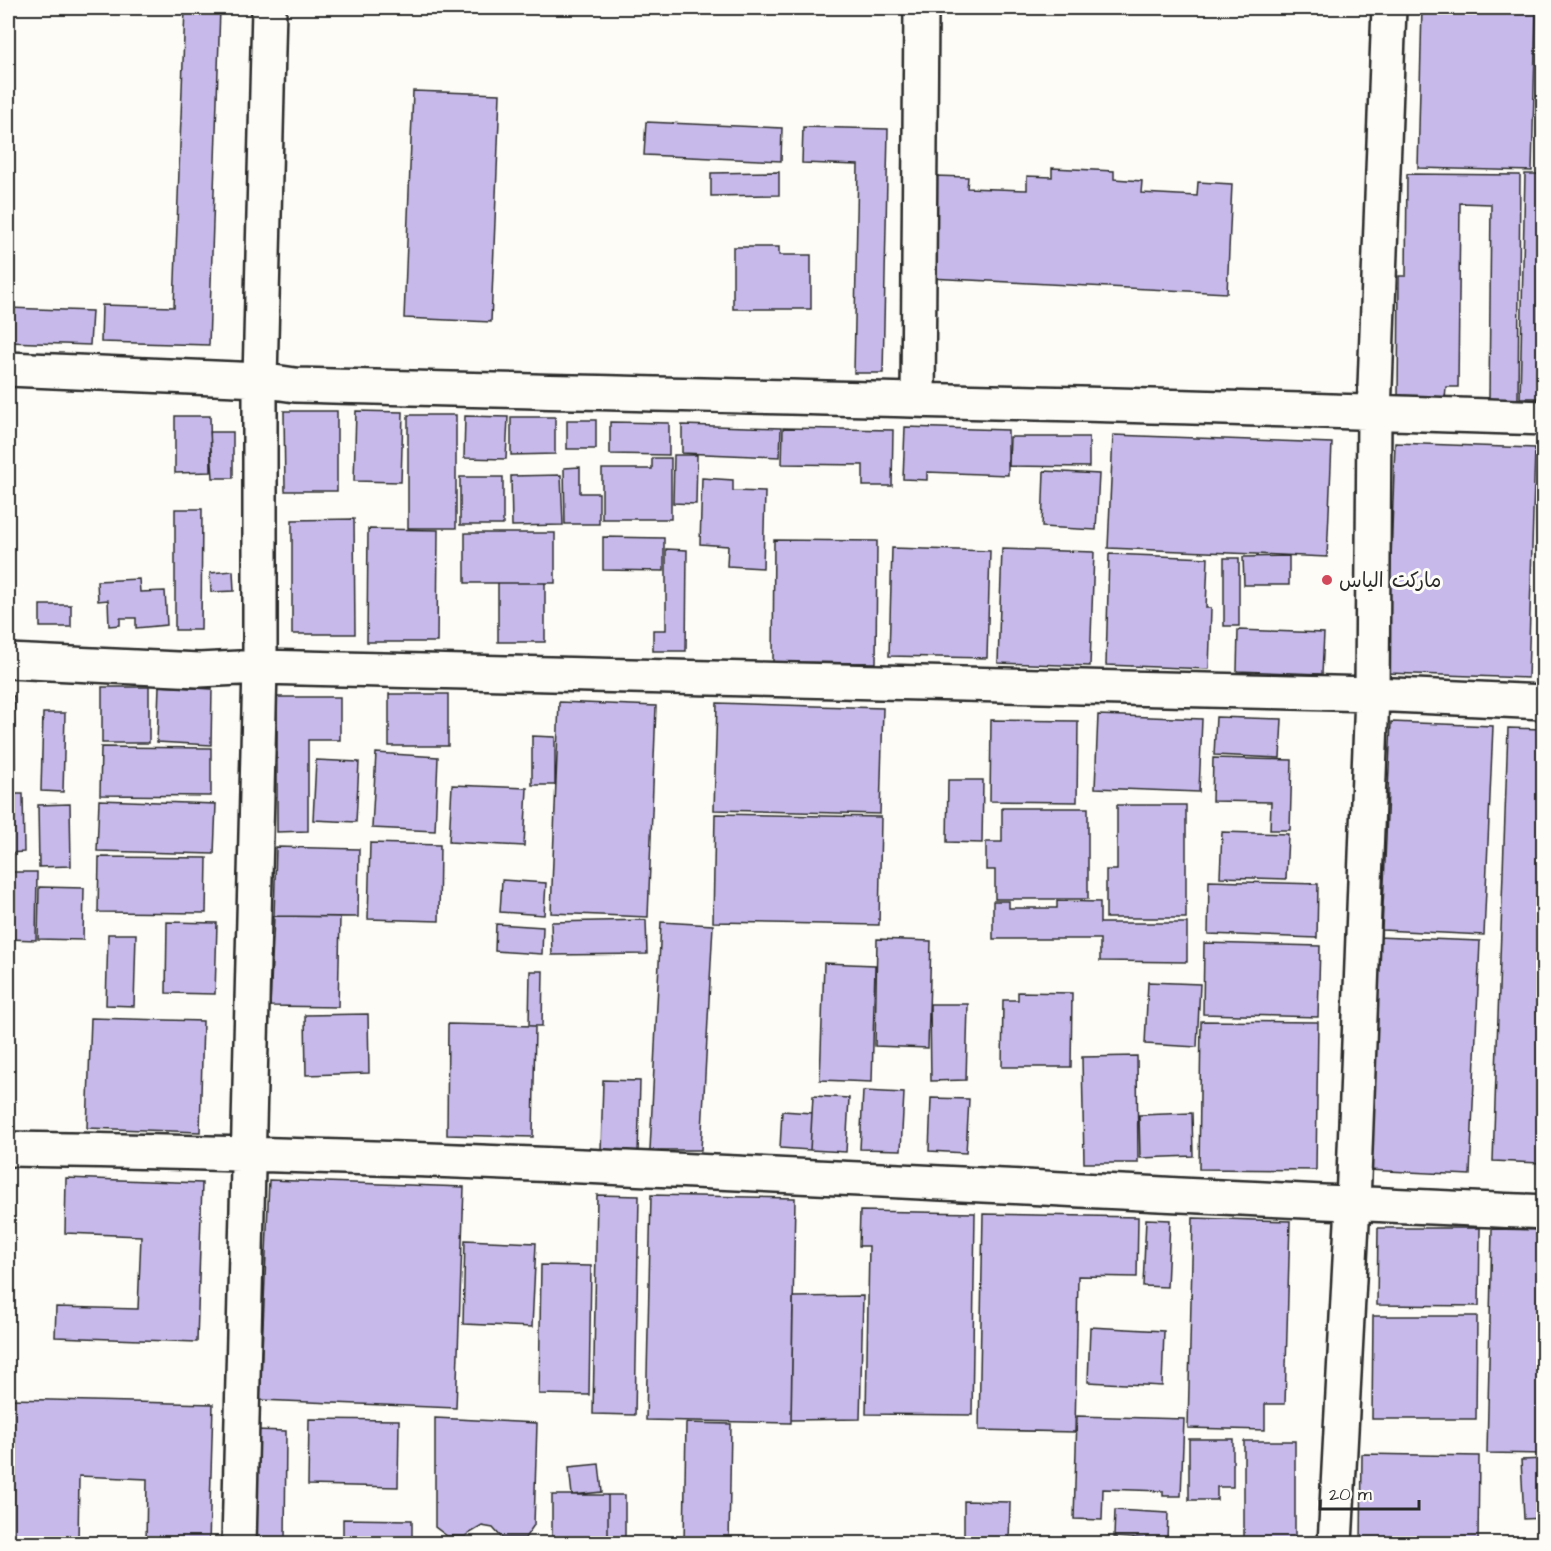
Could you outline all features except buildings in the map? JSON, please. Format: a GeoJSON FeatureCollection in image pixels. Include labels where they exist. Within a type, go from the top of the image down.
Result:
{"type":"FeatureCollection","features":[{"type":"Feature","properties":{"kind":"street"},"geometry":{"type":"LineString","coordinates":[[238,1544],[246,1152],[260,667],[260,380],[269,8]]}},
{"type":"Feature","properties":{"kind":"street"},"geometry":{"type":"LineString","coordinates":[[918,399],[921,8]]}},
{"type":"Feature","properties":{"kind":"street"},"geometry":{"type":"LineString","coordinates":[[1335,1544],[1353,1204],[1372,694],[1374,414],[1389,8]]}},
{"type":"Feature","properties":{"kind":"street"},"geometry":{"type":"LineString","coordinates":[[8,369],[260,380],[295,385],[787,398],[918,399],[1544,418]]}},
{"type":"Feature","properties":{"kind":"street"},"geometry":{"type":"LineString","coordinates":[[8,661],[199,670],[260,667],[1372,694],[1544,702]]}},
{"type":"Feature","properties":{"kind":"street"},"geometry":{"type":"LineString","coordinates":[[8,1149],[246,1152],[778,1174],[1544,1212]]}},
{"type":"Feature","properties":{"kind":"place","name":"مارکت الیاس"},"geometry":{"type":"Point","coordinates":[1327,580]}}]}
